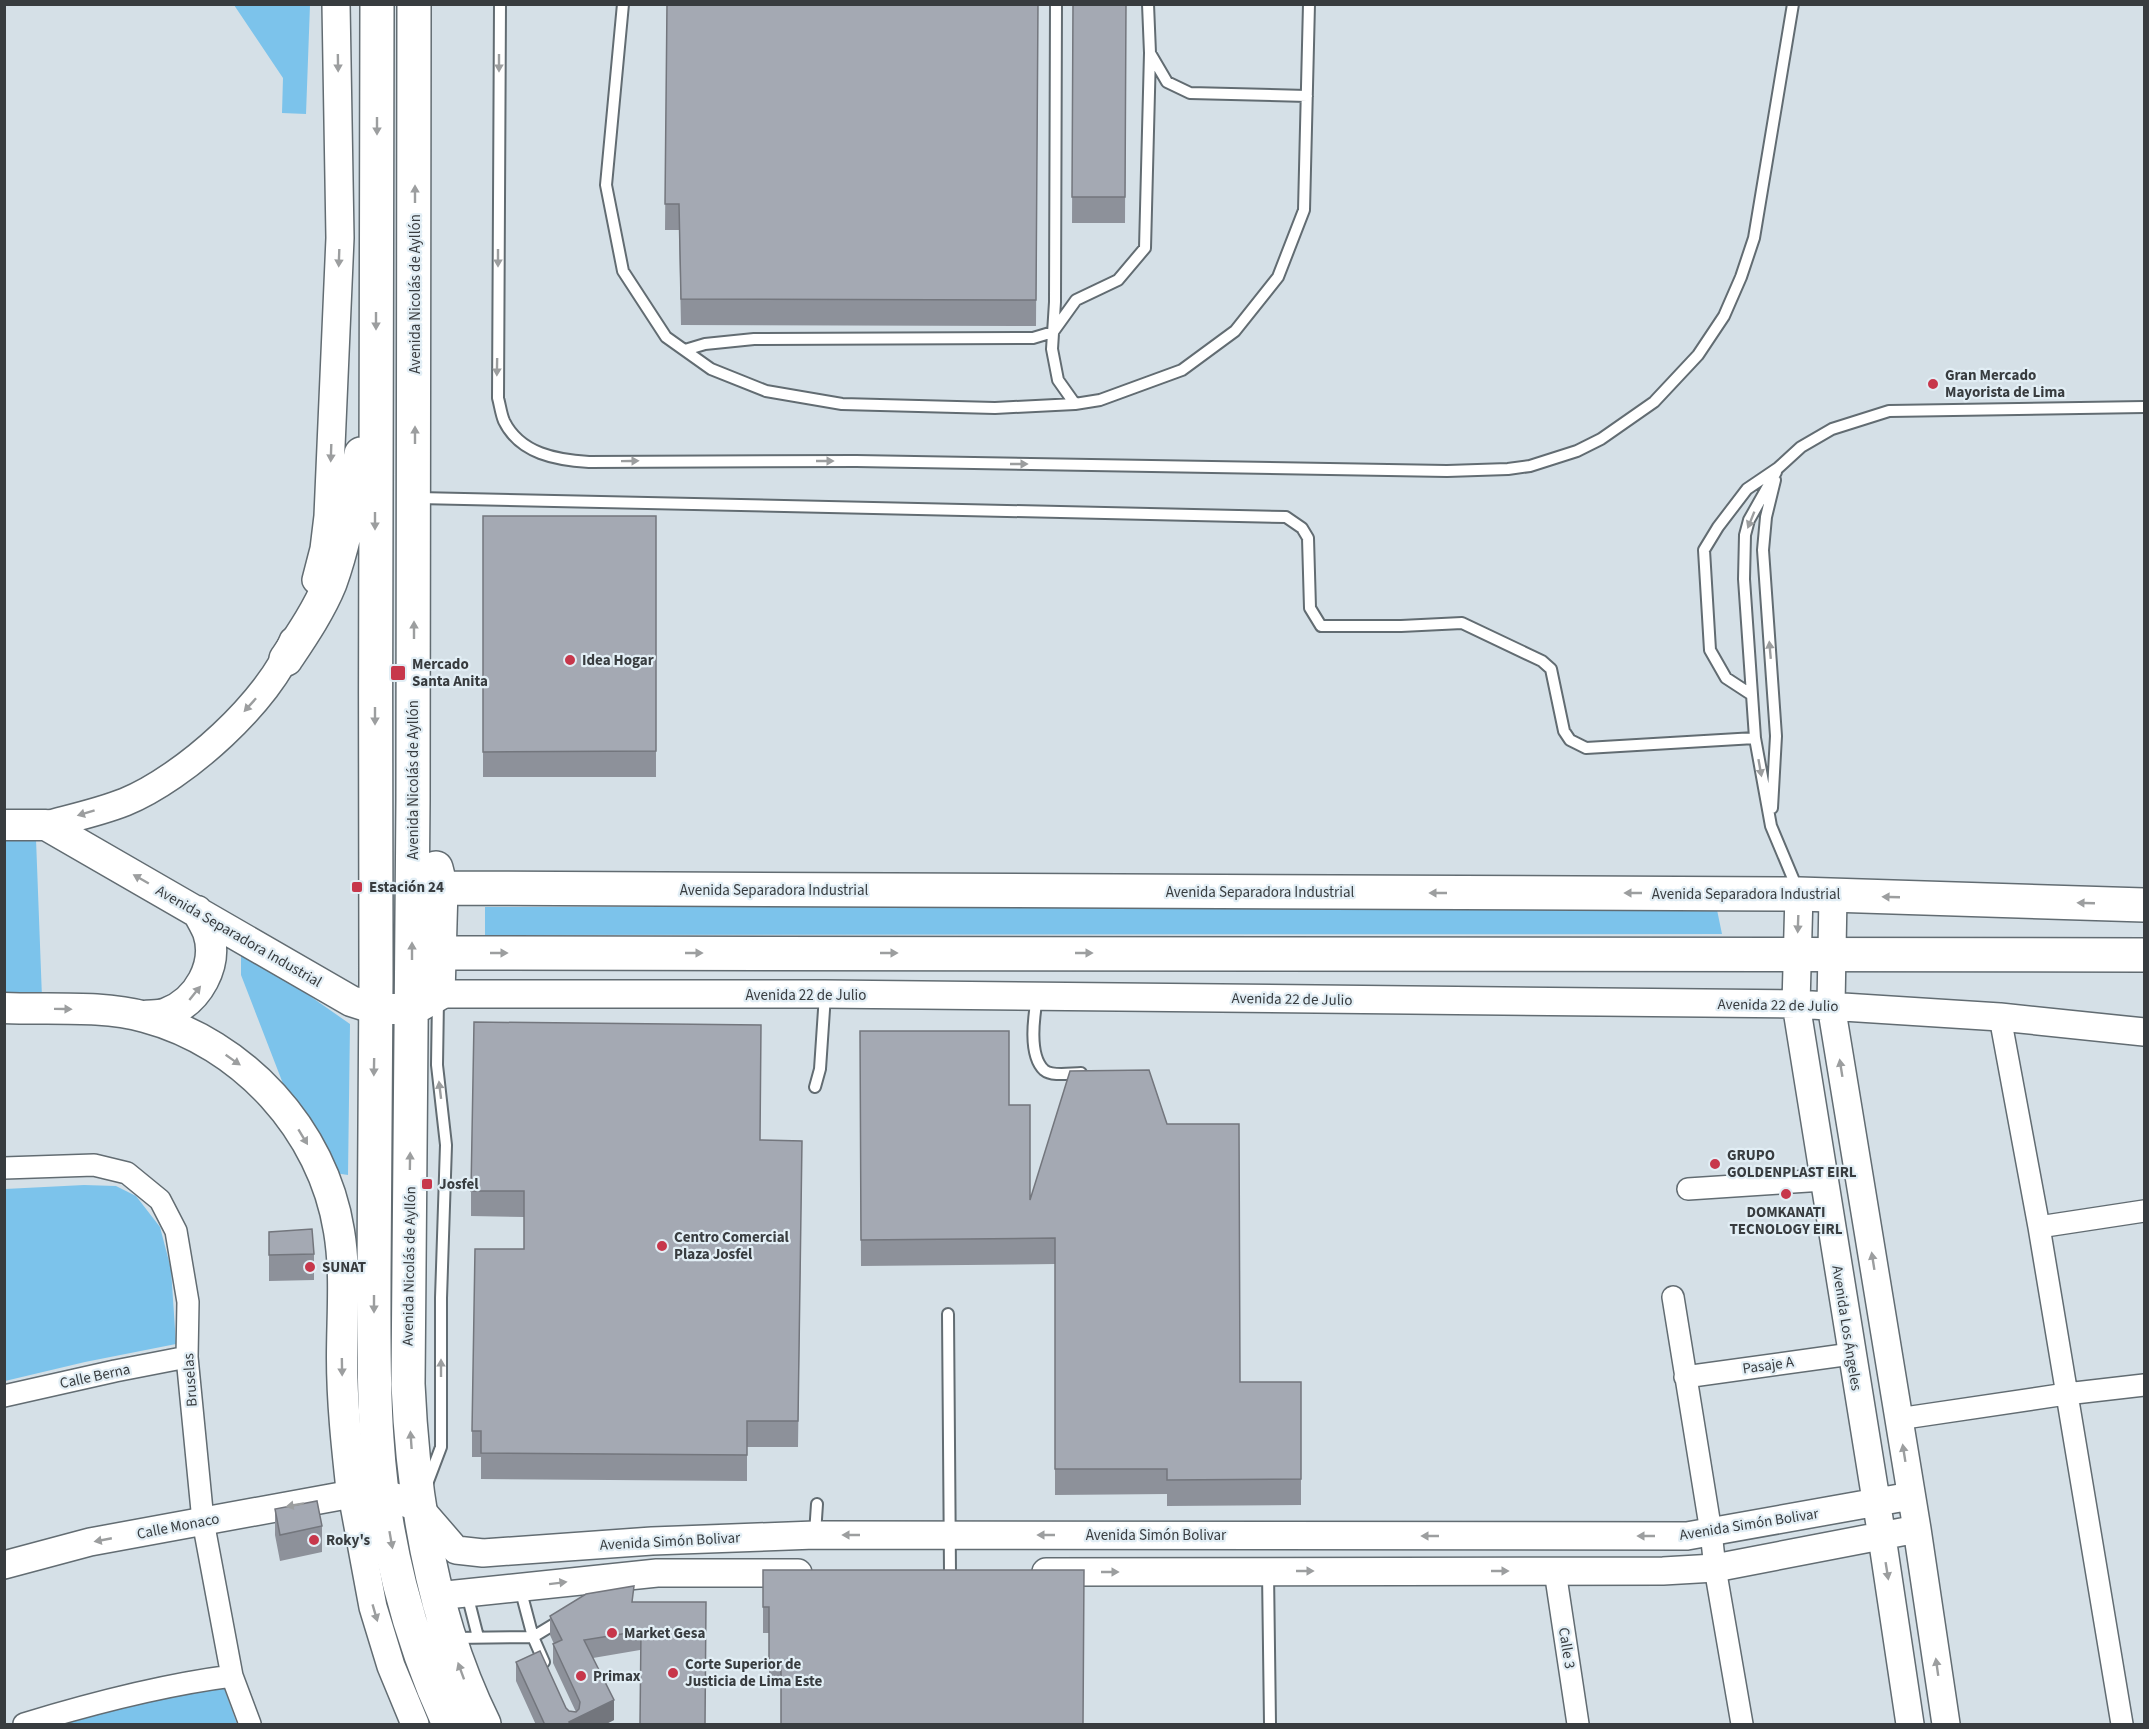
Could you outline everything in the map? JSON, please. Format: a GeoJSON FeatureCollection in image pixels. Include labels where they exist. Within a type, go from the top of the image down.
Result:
{"type":"FeatureCollection","features":[{"type":"Feature","properties":{"kind":"main road"},"geometry":{"type":"LineString","coordinates":[[368,1494],[377,1440],[374,1353],[374,1094],[377,4]]}},
{"type":"Feature","properties":{"kind":"main road","name":"Avenida Nicolás de Ayllón"},"geometry":{"type":"LineString","coordinates":[[414,4],[413,800],[425,1002],[408,1384],[410,1441],[418,1506],[452,1595],[464,1638],[471,1698],[484,1725]]}},
{"type":"Feature","properties":{"kind":"main road"},"geometry":{"type":"LineString","coordinates":[[286,659],[310,623],[329,585],[344,542],[376,379]]}},
{"type":"Feature","properties":{"kind":"main road"},"geometry":{"type":"LineString","coordinates":[[413,800],[434,858],[441,888],[440,953],[425,1002]]}},
{"type":"Feature","properties":{"kind":"main road","name":"Avenida Separadora Industrial"},"geometry":{"type":"LineString","coordinates":[[4,825],[46,825],[351,1001],[376,1008],[425,1002]]}},
{"type":"Feature","properties":{"kind":"main road","name":"Avenida Separadora Industrial"},"geometry":{"type":"LineString","coordinates":[[441,888],[1799,894],[2145,905]]}},
{"type":"Feature","properties":{"kind":"main road"},"geometry":{"type":"LineString","coordinates":[[4,1008],[94,1010],[144,1016],[166,1014],[188,1002],[204,982],[211,958],[208,933],[197,911]]}},
{"type":"Feature","properties":{"kind":"main road"},"geometry":{"type":"LineString","coordinates":[[440,953],[2145,955]]}},
{"type":"Feature","properties":{"kind":"main road"},"geometry":{"type":"LineString","coordinates":[[144,1016],[170,1025],[216,1048],[236,1061],[268,1090],[294,1122],[308,1145],[328,1188],[339,1228],[343,1270],[343,1396],[368,1494],[392,1549],[419,1652],[449,1725]]}},
{"type":"Feature","properties":{"kind":"main road"},"geometry":{"type":"LineString","coordinates":[[368,1494],[402,1499],[418,1506]]}},
{"type":"Feature","properties":{"kind":"street"},"geometry":{"type":"LineString","coordinates":[[46,825],[125,801],[178,773],[218,740],[256,698],[286,659],[315,583],[324,549],[328,516],[340,238],[336,4]]}},
{"type":"Feature","properties":{"kind":"street","name":"Avenida Los Ángeles"},"geometry":{"type":"LineString","coordinates":[[1799,894],[1796,1004],[1910,1725]]}},
{"type":"Feature","properties":{"kind":"street"},"geometry":{"type":"LineString","coordinates":[[1833,895],[1831,1005],[1917,1529],[1946,1725]]}},
{"type":"Feature","properties":{"kind":"street","name":"Avenida 22 de Julio"},"geometry":{"type":"LineString","coordinates":[[425,1002],[825,994],[1796,1004],[2000,1017],[2145,1032]]}},
{"type":"Feature","properties":{"kind":"street"},"geometry":{"type":"LineString","coordinates":[[2000,1017],[2122,1725]]}},
{"type":"Feature","properties":{"kind":"street","name":"Bruselas"},"geometry":{"type":"LineString","coordinates":[[4,1168],[94,1165],[127,1173],[160,1200],[176,1231],[188,1302],[187,1357],[203,1521],[232,1676],[250,1725]]}},
{"type":"Feature","properties":{"kind":"street"},"geometry":{"type":"LineString","coordinates":[[1688,1189],[1824,1180]]}},
{"type":"Feature","properties":{"kind":"street"},"geometry":{"type":"LineString","coordinates":[[2038,1227],[2145,1211]]}},
{"type":"Feature","properties":{"kind":"street"},"geometry":{"type":"LineString","coordinates":[[1673,1297],[1742,1725]]}},
{"type":"Feature","properties":{"kind":"street","name":"Pasaje A"},"geometry":{"type":"LineString","coordinates":[[1685,1377],[1851,1354]]}},
{"type":"Feature","properties":{"kind":"street","name":"Calle Berna"},"geometry":{"type":"LineString","coordinates":[[4,1396],[187,1357]]}},
{"type":"Feature","properties":{"kind":"street"},"geometry":{"type":"LineString","coordinates":[[1899,1419],[2066,1394],[2145,1385]]}},
{"type":"Feature","properties":{"kind":"street"},"geometry":{"type":"LineString","coordinates":[[368,1494],[373,1607],[391,1666],[415,1725]]}},
{"type":"Feature","properties":{"kind":"street","name":"Calle Monaco"},"geometry":{"type":"LineString","coordinates":[[4,1564],[90,1542],[368,1494]]}},
{"type":"Feature","properties":{"kind":"street","name":"Avenida Simón Bolivar"},"geometry":{"type":"LineString","coordinates":[[456,1550],[483,1552],[652,1541],[815,1535],[1687,1536],[1911,1496]]}},
{"type":"Feature","properties":{"kind":"street"},"geometry":{"type":"LineString","coordinates":[[418,1506],[456,1550],[452,1595]]}},
{"type":"Feature","properties":{"kind":"street"},"geometry":{"type":"LineString","coordinates":[[1021,1572],[1663,1571],[1715,1568],[1917,1529]]}},
{"type":"Feature","properties":{"kind":"street","name":"Calle 3"},"geometry":{"type":"LineString","coordinates":[[1555,1571],[1578,1725]]}},
{"type":"Feature","properties":{"kind":"street","name":"Avenida Simón Bolivar"},"geometry":{"type":"LineString","coordinates":[[452,1595],[519,1587],[593,1584],[657,1573],[821,1572]]}},
{"type":"Feature","properties":{"kind":"street"},"geometry":{"type":"LineString","coordinates":[[24,1725],[55,1720],[99,1701],[194,1681],[232,1676]]}},
{"type":"Feature","properties":{"kind":"lane"},"geometry":{"type":"LineString","coordinates":[[500,4],[497,388],[504,420],[512,432],[531,450],[568,461],[589,462],[856,461],[1436,471],[1508,469],[1530,466],[1577,451],[1601,439],[1654,402],[1698,355],[1724,316],[1741,278],[1754,238],[1793,4]]}},
{"type":"Feature","properties":{"kind":"lane"},"geometry":{"type":"LineString","coordinates":[[623,4],[606,185],[623,272],[666,337],[711,369],[766,391],[842,404],[995,408],[1075,404],[1100,400],[1182,370],[1235,331],[1278,277],[1304,210],[1309,4]]}},
{"type":"Feature","properties":{"kind":"lane"},"geometry":{"type":"LineString","coordinates":[[1056,4],[1056,290],[1052,349],[1058,380],[1075,404]]}},
{"type":"Feature","properties":{"kind":"lane"},"geometry":{"type":"LineString","coordinates":[[685,350],[705,344],[754,339],[1033,338],[1053,332],[1076,300],[1118,280],[1145,249],[1150,53],[1148,4]]}},
{"type":"Feature","properties":{"kind":"lane"},"geometry":{"type":"LineString","coordinates":[[1150,53],[1167,82],[1190,93],[1307,96]]}},
{"type":"Feature","properties":{"kind":"lane"},"geometry":{"type":"LineString","coordinates":[[1752,695],[1726,678],[1710,650],[1704,550],[1718,527],[1747,489],[1778,468],[1801,447],[1832,429],[1888,411],[2145,407]]}},
{"type":"Feature","properties":{"kind":"lane"},"geometry":{"type":"LineString","coordinates":[[1778,468],[1749,520],[1745,535],[1744,579],[1755,738],[1771,826],[1799,894]]}},
{"type":"Feature","properties":{"kind":"lane"},"geometry":{"type":"LineString","coordinates":[[1771,826],[1776,736],[1763,550],[1766,517],[1778,468]]}},
{"type":"Feature","properties":{"kind":"lane"},"geometry":{"type":"LineString","coordinates":[[414,498],[1286,517],[1302,528],[1308,538],[1310,608],[1321,626],[1462,623],[1542,661],[1551,669],[1564,731],[1570,740],[1586,748],[1755,738]]}},
{"type":"Feature","properties":{"kind":"lane"},"geometry":{"type":"LineString","coordinates":[[815,1087],[820,1069],[825,994]]}},
{"type":"Feature","properties":{"kind":"lane"},"geometry":{"type":"LineString","coordinates":[[1037,996],[1032,1031],[1038,1058],[1044,1070],[1052,1073],[1091,1073]]}},
{"type":"Feature","properties":{"kind":"lane"},"geometry":{"type":"LineString","coordinates":[[948,1314],[950,1572]]}},
{"type":"Feature","properties":{"kind":"lane"},"geometry":{"type":"LineString","coordinates":[[815,1535],[817,1504]]}},
{"type":"Feature","properties":{"kind":"lane"},"geometry":{"type":"LineString","coordinates":[[1268,1572],[1270,1725]]}},
{"type":"Feature","properties":{"kind":"lane"},"geometry":{"type":"LineString","coordinates":[[519,1587],[533,1637],[551,1676]]}},
{"type":"Feature","properties":{"kind":"lane"},"geometry":{"type":"LineString","coordinates":[[464,1638],[533,1637],[568,1616]]}},
{"type":"Feature","properties":{"kind":"shaded area"},"geometry":{"type":"Polygon","coordinates":[[[234,5],[310,5],[306,114],[282,113],[283,78],[234,5]]]}},
{"type":"Feature","properties":{"kind":"shaded area"},"geometry":{"type":"Polygon","coordinates":[[[5,839],[36,839],[42,998],[5,996],[5,839]]]}},
{"type":"Feature","properties":{"kind":"shaded area"},"geometry":{"type":"Polygon","coordinates":[[[1716,905],[1722,934],[485,935],[485,907],[1716,905]]]}},
{"type":"Feature","properties":{"kind":"shaded area"},"geometry":{"type":"Polygon","coordinates":[[[241,948],[350,1024],[348,1175],[335,1173],[287,1094],[241,975],[241,948]]]}},
{"type":"Feature","properties":{"kind":"shaded area"},"geometry":{"type":"Polygon","coordinates":[[[84,1185],[116,1186],[136,1196],[160,1227],[171,1269],[176,1344],[5,1381],[5,1189],[84,1185]]]}},
{"type":"Feature","properties":{"kind":"shaded area"},"geometry":{"type":"Polygon","coordinates":[[[223,1685],[237,1724],[67,1724],[66,1722],[223,1685]]]}},
{"type":"Feature","properties":{"kind":"building"},"geometry":{"type":"Polygon","coordinates":[[[667,4],[1038,4],[1036,300],[681,299],[679,204],[665,204],[667,4]]]}},
{"type":"Feature","properties":{"kind":"building"},"geometry":{"type":"Polygon","coordinates":[[[1073,4],[1126,4],[1125,197],[1072,197],[1073,4]]]}},
{"type":"Feature","properties":{"kind":"building","name":"Idea Hogar"},"geometry":{"type":"Polygon","coordinates":[[[483,516],[656,516],[656,751],[483,752],[483,516]]]}},
{"type":"Feature","properties":{"kind":"building","name":"Centro Comercial Plaza Josfel"},"geometry":{"type":"Polygon","coordinates":[[[474,1022],[761,1025],[760,1140],[802,1141],[798,1421],[747,1421],[747,1455],[481,1453],[481,1431],[472,1431],[475,1249],[524,1249],[524,1191],[471,1191],[474,1022]]]}},
{"type":"Feature","properties":{"kind":"building"},"geometry":{"type":"Polygon","coordinates":[[[860,1031],[1009,1031],[1009,1105],[1030,1105],[1030,1200],[1070,1071],[1149,1070],[1167,1124],[1239,1124],[1240,1382],[1301,1382],[1301,1479],[1167,1480],[1167,1469],[1055,1469],[1055,1238],[861,1240],[860,1031]]]}},
{"type":"Feature","properties":{"kind":"building"},"geometry":{"type":"Polygon","coordinates":[[[312,1229],[314,1254],[269,1255],[269,1232],[312,1229]]]}},
{"type":"Feature","properties":{"kind":"building"},"geometry":{"type":"Polygon","coordinates":[[[317,1501],[322,1526],[280,1535],[275,1509],[317,1501]]]}},
{"type":"Feature","properties":{"kind":"building"},"geometry":{"type":"Polygon","coordinates":[[[763,1570],[1084,1570],[1083,1725],[781,1725],[781,1662],[769,1662],[769,1607],[763,1607],[763,1570]]]}},
{"type":"Feature","properties":{"kind":"building"},"geometry":{"type":"Polygon","coordinates":[[[634,1586],[632,1602],[706,1602],[705,1725],[640,1725],[641,1631],[584,1640],[614,1700],[569,1722],[570,1725],[545,1725],[516,1662],[540,1651],[566,1708],[576,1712],[580,1702],[553,1644],[562,1640],[550,1616],[586,1594],[634,1586]]]}},
{"type":"Feature","properties":{"kind":"place","name":"Gran Mercado Mayorista de Lima"},"geometry":{"type":"Point","coordinates":[1933,384]}},
{"type":"Feature","properties":{"kind":"place","name":"Idea Hogar"},"geometry":{"type":"Point","coordinates":[570,660]}},
{"type":"Feature","properties":{"kind":"place","name":"Mercado Santa Anita"},"geometry":{"type":"Point","coordinates":[398,673]}},
{"type":"Feature","properties":{"kind":"place","name":"Estación 24"},"geometry":{"type":"Point","coordinates":[357,887]}},
{"type":"Feature","properties":{"kind":"place","name":"GRUPO GOLDENPLAST EIRL"},"geometry":{"type":"Point","coordinates":[1715,1164]}},
{"type":"Feature","properties":{"kind":"place","name":"Josfel"},"geometry":{"type":"Point","coordinates":[427,1184]}},
{"type":"Feature","properties":{"kind":"place","name":"DOMKANATI TECNOLOGY EIRL"},"geometry":{"type":"Point","coordinates":[1786,1194]}},
{"type":"Feature","properties":{"kind":"place","name":"Centro Comercial Plaza Josfel"},"geometry":{"type":"Point","coordinates":[662,1246]}},
{"type":"Feature","properties":{"kind":"place","name":"SUNAT"},"geometry":{"type":"Point","coordinates":[310,1267]}},
{"type":"Feature","properties":{"kind":"place","name":"Roky's"},"geometry":{"type":"Point","coordinates":[314,1540]}},
{"type":"Feature","properties":{"kind":"place","name":"Market Gesa"},"geometry":{"type":"Point","coordinates":[612,1633]}},
{"type":"Feature","properties":{"kind":"place","name":"Corte Superior de Justicia de Lima Este"},"geometry":{"type":"Point","coordinates":[673,1673]}},
{"type":"Feature","properties":{"kind":"place","name":"Primax"},"geometry":{"type":"Point","coordinates":[581,1676]}}]}
